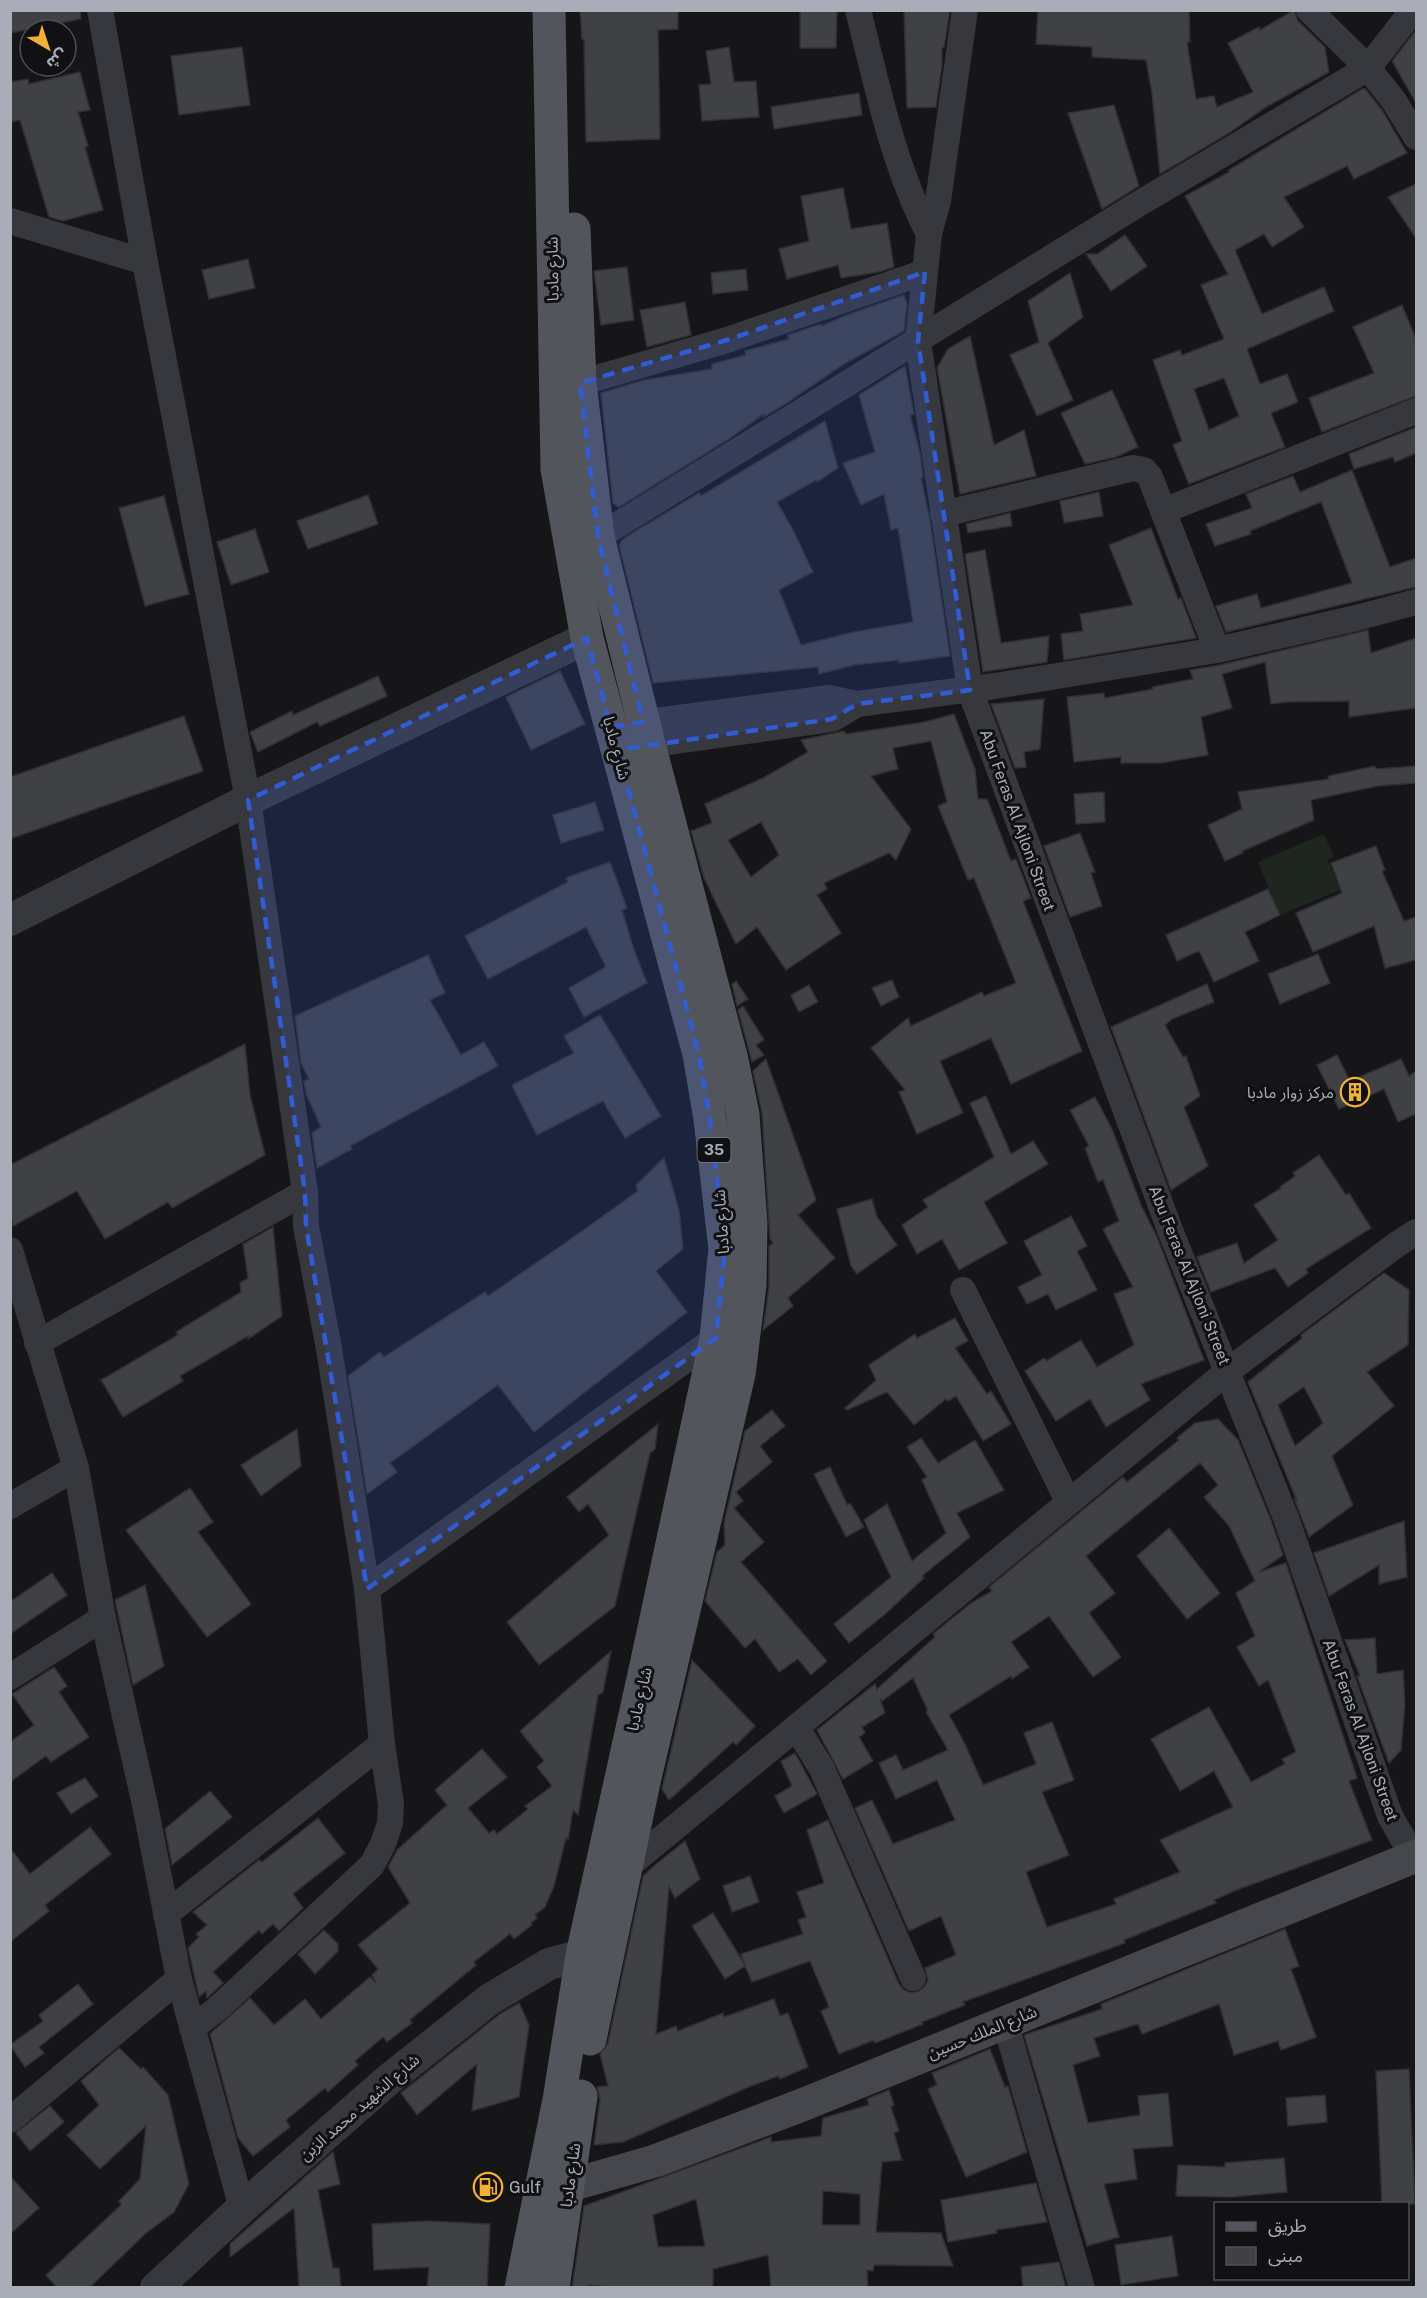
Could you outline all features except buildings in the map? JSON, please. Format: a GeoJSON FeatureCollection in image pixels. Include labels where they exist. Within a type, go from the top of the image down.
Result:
{"type":"FeatureCollection","features":[{"type":"Feature","properties":{"kind":"main road","name":"شارع مادبا"},"geometry":{"type":"LineString","coordinates":[[521,2288],[556,2188],[644,1782],[736,1386],[750,1285],[751,1223],[742,1115],[732,1060],[630,736],[587,638],[571,558],[557,469],[549,10]]}},
{"type":"Feature","properties":{"kind":"main road","name":"شارع مادبا"},"geometry":{"type":"LineString","coordinates":[[553,2288],[559,2100],[582,1955],[716,1338],[725,1249],[711,1119],[630,736],[598,537],[580,382],[568,10]]}},
{"type":"Feature","properties":{"kind":"main road","name":"شارع الملك حسين"},"geometry":{"type":"LineString","coordinates":[[556,2188],[666,2157],[839,2091],[1416,1856]]}},
{"type":"Feature","properties":{"kind":"street"},"geometry":{"type":"LineString","coordinates":[[100,10],[145,262],[248,800],[305,1192],[306,1226],[367,1589],[382,1744],[392,1804],[390,1823],[383,1844],[372,1865],[217,2009],[192,2028]]}},
{"type":"Feature","properties":{"kind":"street"},"geometry":{"type":"LineString","coordinates":[[858,10],[878,90],[912,201],[929,234]]}},
{"type":"Feature","properties":{"kind":"street","name":"Abu Feras Al Ajloni Street"},"geometry":{"type":"LineString","coordinates":[[965,10],[938,201],[929,234],[918,341],[970,690],[1170,1230],[1286,1518],[1390,1816],[1402,1838],[1416,1856]]}},
{"type":"Feature","properties":{"kind":"street"},"geometry":{"type":"LineString","coordinates":[[1309,10],[1368,68],[1394,101],[1416,137]]}},
{"type":"Feature","properties":{"kind":"street"},"geometry":{"type":"LineString","coordinates":[[598,537],[1140,203],[1368,68],[1413,10]]}},
{"type":"Feature","properties":{"kind":"street"},"geometry":{"type":"LineString","coordinates":[[10,221],[145,262]]}},
{"type":"Feature","properties":{"kind":"street"},"geometry":{"type":"LineString","coordinates":[[580,382],[728,340],[925,272]]}},
{"type":"Feature","properties":{"kind":"street"},"geometry":{"type":"LineString","coordinates":[[1163,511],[1416,411]]}},
{"type":"Feature","properties":{"kind":"street"},"geometry":{"type":"LineString","coordinates":[[944,514],[1138,468],[1144,470],[1150,477],[1217,650]]}},
{"type":"Feature","properties":{"kind":"street"},"geometry":{"type":"LineString","coordinates":[[630,736],[832,718],[857,704],[970,690],[1217,650],[1416,602]]}},
{"type":"Feature","properties":{"kind":"street"},"geometry":{"type":"LineString","coordinates":[[12,921],[248,800],[587,638]]}},
{"type":"Feature","properties":{"kind":"street"},"geometry":{"type":"LineString","coordinates":[[37,1343],[305,1192]]}},
{"type":"Feature","properties":{"kind":"street"},"geometry":{"type":"LineString","coordinates":[[627,1867],[1228,1371],[1416,1232]]}},
{"type":"Feature","properties":{"kind":"street"},"geometry":{"type":"LineString","coordinates":[[10,1250],[76,1468],[103,1618],[145,1805],[179,1979],[242,2208]]}},
{"type":"Feature","properties":{"kind":"street"},"geometry":{"type":"LineString","coordinates":[[963,1290],[1068,1501]]}},
{"type":"Feature","properties":{"kind":"street"},"geometry":{"type":"LineString","coordinates":[[367,1589],[716,1338]]}},
{"type":"Feature","properties":{"kind":"street"},"geometry":{"type":"LineString","coordinates":[[10,1506],[76,1468]]}},
{"type":"Feature","properties":{"kind":"street"},"geometry":{"type":"LineString","coordinates":[[10,1677],[103,1618]]}},
{"type":"Feature","properties":{"kind":"street"},"geometry":{"type":"LineString","coordinates":[[797,1728],[822,1769],[913,1978]]}},
{"type":"Feature","properties":{"kind":"street"},"geometry":{"type":"LineString","coordinates":[[166,1914],[382,1744]]}},
{"type":"Feature","properties":{"kind":"street","name":"شارع الشهيد محمد الزبن"},"geometry":{"type":"LineString","coordinates":[[156,2288],[242,2208],[388,2080],[489,1999],[549,1964],[582,1955]]}},
{"type":"Feature","properties":{"kind":"street"},"geometry":{"type":"LineString","coordinates":[[10,2120],[179,1979]]}},
{"type":"Feature","properties":{"kind":"street"},"geometry":{"type":"LineString","coordinates":[[1005,2022],[1082,2288]]}},
{"type":"Feature","properties":{"kind":"highlighted area"},"geometry":{"type":"Polygon","coordinates":[[[925,272],[918,341],[970,690],[857,704],[832,719],[618,750],[699,1054],[710,1119],[725,1249],[716,1338],[367,1589],[306,1226],[305,1192],[248,800],[587,638],[611,727],[643,722],[598,537],[580,383],[727,340],[925,272]]]}},
{"type":"Feature","properties":{"kind":"shaded area"},"geometry":{"type":"Polygon","coordinates":[[[1324,834],[1334,857],[1328,860],[1340,890],[1280,915],[1258,862],[1324,834]]]}},
{"type":"Feature","properties":{"kind":"place","name":"مركز زوار مادبا"},"geometry":{"type":"Point","coordinates":[1355,1092]}},
{"type":"Feature","properties":{"kind":"place","name":"Gulf"},"geometry":{"type":"Point","coordinates":[488,2187]}}]}
